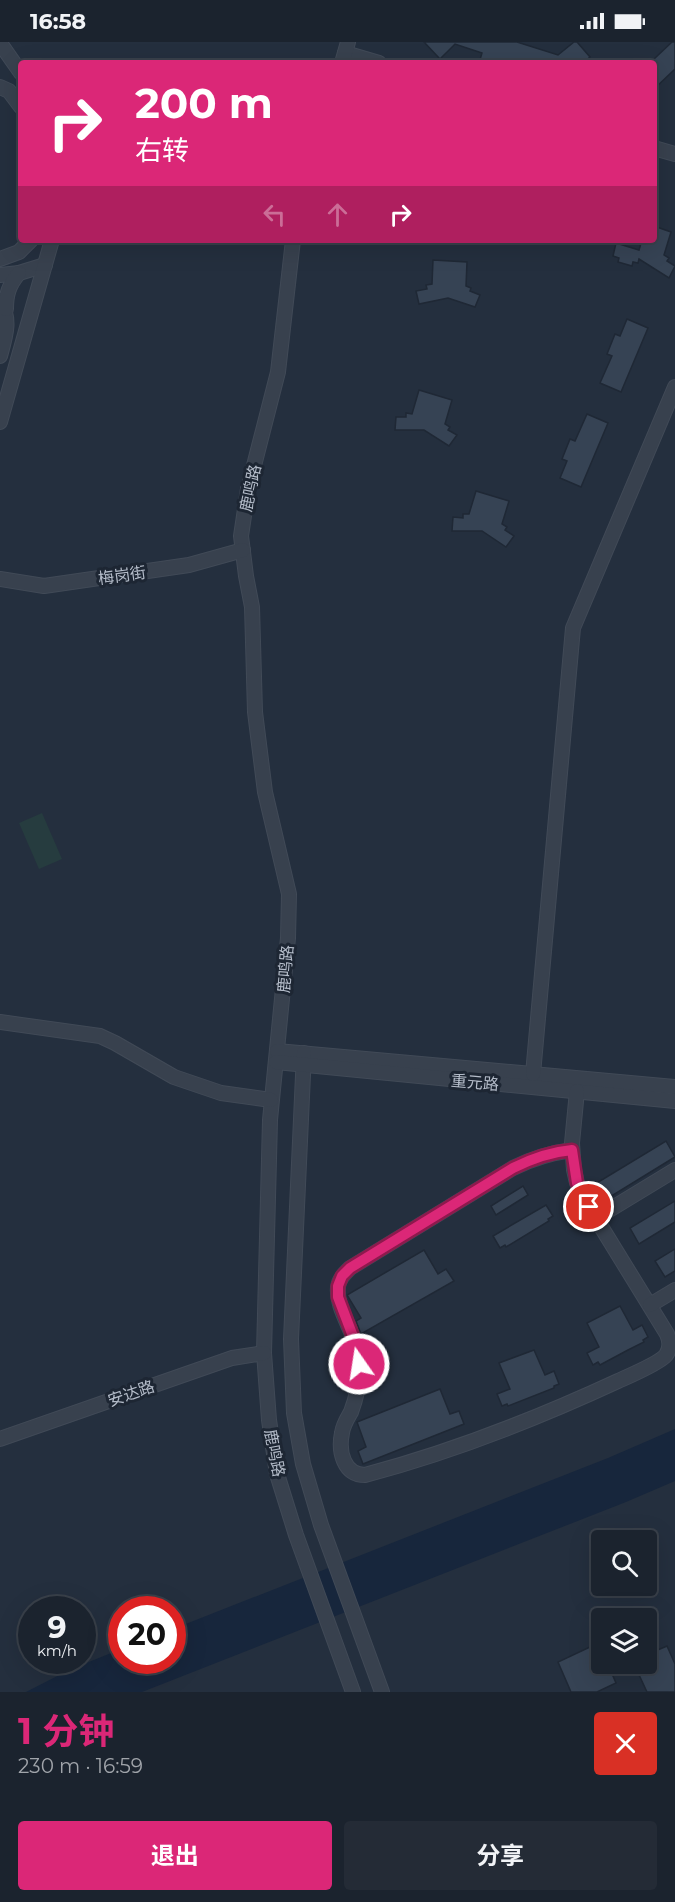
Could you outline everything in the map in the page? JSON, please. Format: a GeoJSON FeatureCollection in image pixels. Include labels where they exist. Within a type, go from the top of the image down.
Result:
{"type":"FeatureCollection","features":[{"type":"Feature","properties":{"kind":"street"},"geometry":{"type":"LineString","coordinates":[[0,42],[18,69]]}},
{"type":"Feature","properties":{"kind":"street"},"geometry":{"type":"LineString","coordinates":[[345,52],[370,60]]}},
{"type":"Feature","properties":{"kind":"street"},"geometry":{"type":"LineString","coordinates":[[0,87],[9,91],[18,103]]}},
{"type":"Feature","properties":{"kind":"street"},"geometry":{"type":"LineString","coordinates":[[657,149],[675,154]]}},
{"type":"Feature","properties":{"kind":"street"},"geometry":{"type":"LineString","coordinates":[[0,259],[20,252],[28,243]]}},
{"type":"Feature","properties":{"kind":"street"},"geometry":{"type":"LineString","coordinates":[[0,422],[51,243]]}},
{"type":"Feature","properties":{"kind":"street","name":"鹿鸣路"},"geometry":{"type":"LineString","coordinates":[[293,243],[278,372],[248,489],[241,536],[252,607],[255,712],[265,792],[289,894],[288,938],[271,1100],[264,1353],[269,1420],[277,1474],[296,1534],[353,1692]]}},
{"type":"Feature","properties":{"kind":"street"},"geometry":{"type":"LineString","coordinates":[[0,275],[19,273],[45,265]]}},
{"type":"Feature","properties":{"kind":"street"},"geometry":{"type":"LineString","coordinates":[[0,356],[7,334],[8,321],[3,305],[10,284],[19,273]]}},
{"type":"Feature","properties":{"kind":"street"},"geometry":{"type":"LineString","coordinates":[[534,1074],[573,628],[675,387]]}},
{"type":"Feature","properties":{"kind":"street","name":"梅岗街"},"geometry":{"type":"LineString","coordinates":[[0,579],[44,586],[189,565],[243,550]]}},
{"type":"Feature","properties":{"kind":"street"},"geometry":{"type":"LineString","coordinates":[[0,1022],[100,1036],[174,1077],[221,1093],[271,1100]]}},
{"type":"Feature","properties":{"kind":"street","name":"重元路"},"geometry":{"type":"LineString","coordinates":[[277,1056],[675,1101]]}},
{"type":"Feature","properties":{"kind":"street","name":"鹿鸣路"},"geometry":{"type":"LineString","coordinates":[[303,1059],[291,1339],[294,1413],[303,1464],[321,1525],[382,1692]]}},
{"type":"Feature","properties":{"kind":"street","name":"重元路"},"geometry":{"type":"LineString","coordinates":[[303,1059],[534,1074],[675,1087]]}},
{"type":"Feature","properties":{"kind":"street"},"geometry":{"type":"LineString","coordinates":[[572,1150],[552,1152],[532,1158],[513,1168],[350,1268],[342,1276],[338,1286],[338,1297],[354,1339],[359,1370],[358,1389],[342,1434],[341,1444],[346,1466],[351,1472],[358,1475],[365,1474],[488,1436],[630,1376],[664,1358],[669,1350],[670,1342],[650,1305],[582,1196],[577,1183],[572,1150],[577,1091]]}},
{"type":"Feature","properties":{"kind":"street"},"geometry":{"type":"LineString","coordinates":[[596,1218],[675,1170]]}},
{"type":"Feature","properties":{"kind":"street"},"geometry":{"type":"LineString","coordinates":[[650,1305],[675,1290]]}},
{"type":"Feature","properties":{"kind":"street","name":"安达路"},"geometry":{"type":"LineString","coordinates":[[0,1439],[232,1358],[264,1353]]}},
{"type":"Feature","properties":{"kind":"green space"},"geometry":{"type":"Polygon","coordinates":[[[42,813],[62,859],[39,869],[19,823],[42,813]]]}},
{"type":"Feature","properties":{"kind":"water"},"geometry":{"type":"Polygon","coordinates":[[[675,1429],[675,1481],[626,1502],[142,1692],[26,1692],[61,1674],[96,1674],[96,1659],[108,1654],[108,1674],[186,1674],[186,1624],[608,1458],[675,1429]]]}},
{"type":"Feature","properties":{"kind":"building"},"geometry":{"type":"Polygon","coordinates":[[[424,42],[517,42],[558,55],[577,42],[590,57],[586,60],[480,60],[482,53],[455,44],[440,59],[424,42]]]}},
{"type":"Feature","properties":{"kind":"building"},"geometry":{"type":"Polygon","coordinates":[[[672,42],[675,42],[675,69],[657,86],[657,60],[654,59],[672,42]]]}},
{"type":"Feature","properties":{"kind":"building"},"geometry":{"type":"Polygon","coordinates":[[[657,227],[671,232],[664,255],[669,258],[667,261],[675,266],[669,278],[639,259],[638,263],[633,262],[632,266],[618,262],[619,258],[613,256],[616,243],[639,250],[641,243],[657,243],[657,227]]]}},
{"type":"Feature","properties":{"kind":"building"},"geometry":{"type":"Polygon","coordinates":[[[433,260],[467,262],[466,286],[471,288],[470,291],[480,295],[475,307],[448,298],[419,304],[416,291],[427,289],[426,285],[432,284],[433,260]]]}},
{"type":"Feature","properties":{"kind":"building"},"geometry":{"type":"Polygon","coordinates":[[[627,319],[648,328],[621,392],[600,383],[612,356],[607,354],[615,334],[620,336],[627,319]]]}},
{"type":"Feature","properties":{"kind":"building"},"geometry":{"type":"Polygon","coordinates":[[[419,390],[452,400],[445,424],[450,427],[448,430],[457,435],[449,446],[424,430],[395,430],[396,417],[406,417],[406,413],[412,414],[419,390]]]}},
{"type":"Feature","properties":{"kind":"building"},"geometry":{"type":"Polygon","coordinates":[[[587,414],[608,423],[581,487],[560,478],[567,461],[562,459],[570,439],[575,441],[587,414]]]}},
{"type":"Feature","properties":{"kind":"building"},"geometry":{"type":"Polygon","coordinates":[[[476,491],[509,501],[502,524],[507,527],[505,530],[514,536],[506,547],[482,531],[452,531],[453,517],[463,518],[463,514],[469,514],[476,491]]]}},
{"type":"Feature","properties":{"kind":"building"},"geometry":{"type":"Polygon","coordinates":[[[666,1141],[675,1157],[605,1200],[595,1184],[666,1141]]]}},
{"type":"Feature","properties":{"kind":"building"},"geometry":{"type":"Polygon","coordinates":[[[523,1186],[528,1195],[496,1215],[491,1206],[523,1186]]]}},
{"type":"Feature","properties":{"kind":"building"},"geometry":{"type":"Polygon","coordinates":[[[675,1201],[675,1222],[639,1244],[630,1228],[675,1201]]]}},
{"type":"Feature","properties":{"kind":"building"},"geometry":{"type":"Polygon","coordinates":[[[546,1205],[553,1216],[548,1219],[549,1221],[506,1247],[505,1245],[500,1248],[493,1236],[546,1205]]]}},
{"type":"Feature","properties":{"kind":"building"},"geometry":{"type":"Polygon","coordinates":[[[675,1249],[675,1271],[665,1277],[655,1261],[675,1249]]]}},
{"type":"Feature","properties":{"kind":"building"},"geometry":{"type":"Polygon","coordinates":[[[424,1250],[438,1274],[446,1269],[454,1281],[361,1334],[356,1321],[361,1318],[347,1295],[424,1250]]]}},
{"type":"Feature","properties":{"kind":"building"},"geometry":{"type":"Polygon","coordinates":[[[620,1306],[633,1330],[642,1325],[648,1337],[643,1340],[644,1342],[600,1365],[598,1362],[593,1365],[587,1353],[599,1347],[587,1323],[620,1306]]]}},
{"type":"Feature","properties":{"kind":"building"},"geometry":{"type":"Polygon","coordinates":[[[534,1350],[545,1375],[554,1371],[559,1384],[508,1406],[507,1404],[502,1406],[497,1394],[510,1389],[499,1363],[534,1350]]]}},
{"type":"Feature","properties":{"kind":"building"},"geometry":{"type":"Polygon","coordinates":[[[440,1389],[450,1414],[459,1411],[464,1424],[363,1464],[358,1451],[366,1447],[357,1422],[440,1389]]]}},
{"type":"Feature","properties":{"kind":"building"},"geometry":{"type":"Polygon","coordinates":[[[591,1646],[591,1674],[612,1674],[616,1683],[597,1692],[571,1692],[558,1662],[591,1646]]]}},
{"type":"Feature","properties":{"kind":"building"},"geometry":{"type":"Polygon","coordinates":[[[667,1646],[675,1664],[675,1692],[647,1692],[639,1674],[657,1674],[657,1650],[667,1646]]]}},
{"type":"Feature","properties":{"kind":"route"},"geometry":{"type":"LineString","coordinates":[[359,1364],[354,1339],[338,1297],[338,1286],[342,1276],[350,1268],[513,1168],[532,1158],[552,1152],[572,1150],[577,1183],[589,1207]]}}]}
